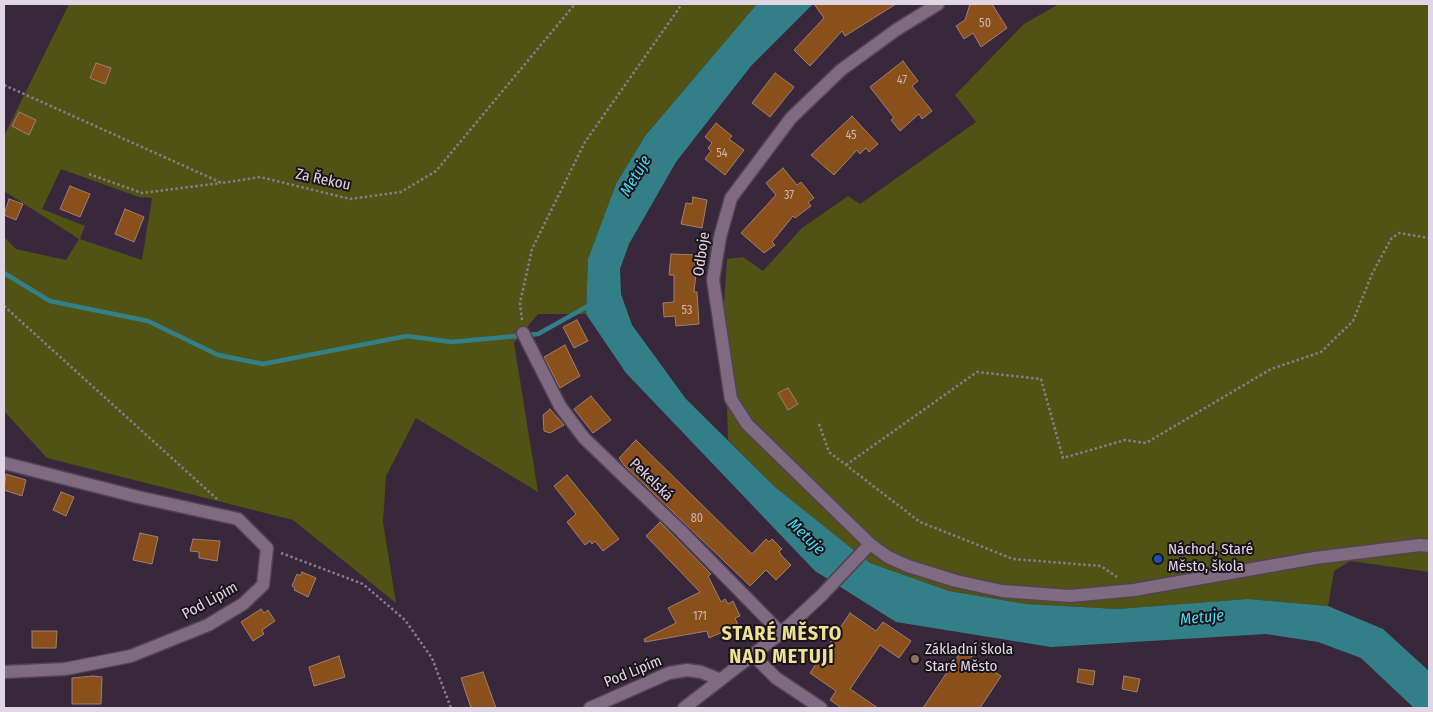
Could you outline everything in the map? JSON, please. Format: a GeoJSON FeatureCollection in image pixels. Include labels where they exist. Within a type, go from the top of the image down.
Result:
{"type":"FeatureCollection","features":[{"type":"Feature","properties":{"kind":"street","name":"Odboje"},"geometry":{"type":"LineString","coordinates":[[938,4],[896,30],[841,70],[791,118],[731,198],[720,237],[713,280],[731,399],[747,424],[866,548],[908,566],[956,581],[1002,591],[1070,596],[1134,590],[1314,558],[1420,545],[1429,546]]}},
{"type":"Feature","properties":{"kind":"street","name":"Pekelská"},"geometry":{"type":"LineString","coordinates":[[523,332],[560,406],[584,438],[681,531],[781,633]]}},
{"type":"Feature","properties":{"kind":"street"},"geometry":{"type":"LineString","coordinates":[[4,463],[138,497],[238,519],[267,548]]}},
{"type":"Feature","properties":{"kind":"street","name":"Pod Lipím"},"geometry":{"type":"LineString","coordinates":[[4,672],[65,669],[130,656],[208,625],[243,604],[263,585],[267,548]]}},
{"type":"Feature","properties":{"kind":"street"},"geometry":{"type":"LineString","coordinates":[[684,708],[719,679],[754,655],[781,633],[822,596],[866,548]]}},
{"type":"Feature","properties":{"kind":"street"},"geometry":{"type":"LineString","coordinates":[[754,655],[776,678],[821,708]]}},
{"type":"Feature","properties":{"kind":"street","name":"Pod Lipím"},"geometry":{"type":"LineString","coordinates":[[590,708],[669,674],[687,670],[701,672],[719,679]]}},
{"type":"Feature","properties":{"kind":"path","name":"Za Řekou"},"geometry":{"type":"LineString","coordinates":[[89,174],[142,193],[260,177],[350,199],[401,192],[436,171],[575,4]]}},
{"type":"Feature","properties":{"kind":"path"},"geometry":{"type":"LineString","coordinates":[[523,332],[520,303],[532,249],[585,142],[682,4]]}},
{"type":"Feature","properties":{"kind":"path"},"geometry":{"type":"LineString","coordinates":[[4,85],[222,183]]}},
{"type":"Feature","properties":{"kind":"path"},"geometry":{"type":"LineString","coordinates":[[846,465],[977,372],[1041,379],[1063,458],[1125,440],[1146,443],[1271,369],[1321,352],[1352,321],[1372,274],[1391,239],[1399,233],[1429,238]]}},
{"type":"Feature","properties":{"kind":"path"},"geometry":{"type":"LineString","coordinates":[[4,306],[238,519]]}},
{"type":"Feature","properties":{"kind":"path"},"geometry":{"type":"LineString","coordinates":[[819,424],[829,452],[920,522],[1013,559],[1101,566],[1134,590]]}},
{"type":"Feature","properties":{"kind":"path"},"geometry":{"type":"LineString","coordinates":[[267,548],[363,584],[405,620],[432,658],[451,708]]}},
{"type":"Feature","properties":{"kind":"shaded area"},"geometry":{"type":"Polygon","coordinates":[[[69,4],[757,4],[645,136],[616,184],[588,259],[586,314],[538,314],[514,343],[538,492],[416,418],[386,476],[383,522],[396,603],[293,520],[47,458],[4,411],[4,237],[16,249],[66,260],[79,239],[4,191],[4,136],[69,4]],[[61,169],[42,209],[85,226],[80,239],[142,260],[152,198],[139,197],[61,169]]]}},
{"type":"Feature","properties":{"kind":"shaded area"},"geometry":{"type":"Polygon","coordinates":[[[1059,4],[1429,4],[1429,572],[1350,561],[1334,571],[1328,606],[1248,599],[1118,609],[1026,604],[949,591],[870,563],[775,487],[728,440],[726,371],[722,336],[727,259],[743,257],[763,271],[802,228],[848,196],[860,204],[976,122],[955,95],[1024,24],[1059,4]]]}},
{"type":"Feature","properties":{"kind":"water","name":"Metuje"},"geometry":{"type":"Polygon","coordinates":[[[757,4],[813,4],[751,66],[676,162],[629,244],[620,269],[621,294],[632,325],[686,399],[775,487],[870,563],[949,591],[1026,604],[1118,609],[1248,599],[1328,606],[1383,629],[1429,671],[1429,708],[1414,708],[1361,658],[1318,642],[1266,634],[1051,647],[896,622],[815,571],[626,373],[586,314],[588,259],[616,184],[645,136],[757,4]]]}},
{"type":"Feature","properties":{"kind":"building"},"geometry":{"type":"Polygon","coordinates":[[[814,4],[896,4],[845,36],[842,31],[810,66],[794,50],[824,18],[814,4]]]}},
{"type":"Feature","properties":{"kind":"building"},"geometry":{"type":"Polygon","coordinates":[[[970,4],[992,4],[1007,28],[981,47],[973,33],[964,39],[956,26],[965,20],[970,4]]]}},
{"type":"Feature","properties":{"kind":"building"},"geometry":{"type":"Polygon","coordinates":[[[903,61],[918,81],[912,86],[932,111],[922,119],[919,114],[900,131],[891,120],[894,118],[870,87],[903,61]]]}},
{"type":"Feature","properties":{"kind":"building"},"geometry":{"type":"Polygon","coordinates":[[[96,63],[111,68],[105,84],[90,78],[96,63]]]}},
{"type":"Feature","properties":{"kind":"building"},"geometry":{"type":"Polygon","coordinates":[[[775,73],[794,87],[770,117],[752,103],[775,73]]]}},
{"type":"Feature","properties":{"kind":"building"},"geometry":{"type":"Polygon","coordinates":[[[19,112],[36,120],[29,135],[12,126],[19,112]]]}},
{"type":"Feature","properties":{"kind":"building"},"geometry":{"type":"Polygon","coordinates":[[[852,116],[878,144],[869,152],[866,148],[860,154],[857,150],[834,175],[811,155],[852,116]]]}},
{"type":"Feature","properties":{"kind":"building"},"geometry":{"type":"Polygon","coordinates":[[[716,123],[732,136],[729,139],[744,150],[725,175],[705,159],[711,151],[708,148],[712,143],[705,137],[716,123]]]}},
{"type":"Feature","properties":{"kind":"building"},"geometry":{"type":"Polygon","coordinates":[[[783,168],[797,185],[801,182],[814,198],[808,202],[811,206],[795,218],[793,216],[772,242],[775,245],[764,253],[741,233],[776,195],[766,183],[783,168]]]}},
{"type":"Feature","properties":{"kind":"building"},"geometry":{"type":"Polygon","coordinates":[[[70,186],[90,194],[80,217],[60,209],[70,186]]]}},
{"type":"Feature","properties":{"kind":"building"},"geometry":{"type":"Polygon","coordinates":[[[693,197],[707,200],[702,228],[681,224],[686,203],[692,204],[693,197]]]}},
{"type":"Feature","properties":{"kind":"building"},"geometry":{"type":"Polygon","coordinates":[[[9,199],[23,204],[16,220],[4,215],[9,199]]]}},
{"type":"Feature","properties":{"kind":"building"},"geometry":{"type":"Polygon","coordinates":[[[125,209],[144,217],[134,242],[115,234],[125,209]]]}},
{"type":"Feature","properties":{"kind":"building"},"geometry":{"type":"Polygon","coordinates":[[[671,254],[698,255],[694,292],[697,292],[699,324],[676,326],[675,316],[664,317],[663,303],[674,302],[674,275],[669,275],[671,254]]]}},
{"type":"Feature","properties":{"kind":"building"},"geometry":{"type":"Polygon","coordinates":[[[577,320],[588,341],[574,348],[563,327],[577,320]]]}},
{"type":"Feature","properties":{"kind":"building"},"geometry":{"type":"Polygon","coordinates":[[[565,345],[580,376],[560,388],[544,357],[565,345]]]}},
{"type":"Feature","properties":{"kind":"building"},"geometry":{"type":"Polygon","coordinates":[[[788,388],[798,404],[788,410],[778,393],[788,388]]]}},
{"type":"Feature","properties":{"kind":"building"},"geometry":{"type":"Polygon","coordinates":[[[591,396],[611,420],[593,433],[574,409],[591,396]]]}},
{"type":"Feature","properties":{"kind":"building"},"geometry":{"type":"Polygon","coordinates":[[[550,409],[564,425],[550,433],[544,431],[543,415],[550,409]]]}},
{"type":"Feature","properties":{"kind":"building"},"geometry":{"type":"Polygon","coordinates":[[[636,440],[752,554],[766,539],[769,542],[772,539],[782,549],[779,551],[781,555],[791,565],[776,580],[766,570],[750,586],[624,465],[619,458],[636,440]]]}},
{"type":"Feature","properties":{"kind":"building"},"geometry":{"type":"Polygon","coordinates":[[[6,474],[26,480],[22,496],[4,490],[6,474]]]}},
{"type":"Feature","properties":{"kind":"building"},"geometry":{"type":"Polygon","coordinates":[[[567,475],[619,539],[603,551],[595,541],[592,544],[590,541],[585,545],[567,522],[576,514],[554,486],[567,475]]]}},
{"type":"Feature","properties":{"kind":"building"},"geometry":{"type":"Polygon","coordinates":[[[61,492],[74,497],[66,516],[53,510],[61,492]]]}},
{"type":"Feature","properties":{"kind":"building"},"geometry":{"type":"Polygon","coordinates":[[[660,522],[711,574],[708,576],[721,602],[725,599],[728,604],[733,601],[740,616],[735,618],[738,625],[709,638],[707,631],[645,642],[644,639],[676,623],[668,608],[700,592],[646,536],[660,522]]]}},
{"type":"Feature","properties":{"kind":"building"},"geometry":{"type":"Polygon","coordinates":[[[140,533],[158,537],[152,564],[133,560],[140,533]]]}},
{"type":"Feature","properties":{"kind":"building"},"geometry":{"type":"Polygon","coordinates":[[[193,539],[220,541],[217,561],[199,558],[199,552],[190,551],[193,539]]]}},
{"type":"Feature","properties":{"kind":"building"},"geometry":{"type":"Polygon","coordinates":[[[302,572],[316,578],[308,597],[294,590],[295,588],[292,586],[297,574],[300,576],[302,572]]]}},
{"type":"Feature","properties":{"kind":"building"},"geometry":{"type":"Polygon","coordinates":[[[261,609],[264,613],[268,610],[275,621],[262,630],[264,634],[253,641],[241,622],[261,609]]]}},
{"type":"Feature","properties":{"kind":"building"},"geometry":{"type":"Polygon","coordinates":[[[850,613],[876,631],[883,622],[911,641],[899,658],[880,645],[850,689],[878,708],[842,708],[830,700],[836,691],[810,673],[850,613]]]}},
{"type":"Feature","properties":{"kind":"building"},"geometry":{"type":"Polygon","coordinates":[[[32,631],[57,631],[56,648],[32,648],[32,631]]]}},
{"type":"Feature","properties":{"kind":"building"},"geometry":{"type":"Polygon","coordinates":[[[962,650],[1001,676],[980,708],[923,708],[962,650]]]}},
{"type":"Feature","properties":{"kind":"building"},"geometry":{"type":"Polygon","coordinates":[[[339,656],[345,677],[314,686],[309,667],[339,656]]]}},
{"type":"Feature","properties":{"kind":"building"},"geometry":{"type":"Polygon","coordinates":[[[1079,669],[1095,671],[1093,685],[1077,682],[1079,669]]]}},
{"type":"Feature","properties":{"kind":"building"},"geometry":{"type":"Polygon","coordinates":[[[483,672],[496,708],[471,708],[461,678],[483,672]]]}},
{"type":"Feature","properties":{"kind":"building"},"geometry":{"type":"Polygon","coordinates":[[[1124,676],[1140,679],[1137,692],[1122,689],[1124,676]]]}},
{"type":"Feature","properties":{"kind":"building"},"geometry":{"type":"Polygon","coordinates":[[[102,677],[101,704],[72,704],[72,678],[102,677]]]}},
{"type":"Feature","properties":{"kind":"waterway"},"geometry":{"type":"LineString","coordinates":[[4,273],[50,301],[148,321],[218,355],[263,364],[407,336],[452,342],[538,334],[590,305]]}},
{"type":"Feature","properties":{"kind":"place","name":"Náchod, Staré Město, škola"},"geometry":{"type":"Point","coordinates":[1158,559]}},
{"type":"Feature","properties":{"kind":"place","name":"Základní škola Staré Město"},"geometry":{"type":"Point","coordinates":[915,659]}},
{"type":"Feature","properties":{"kind":"district","name":"STARÉ MĚSTO NAD METUJÍ"},"geometry":{"type":"Point","coordinates":[782,646]}}]}
